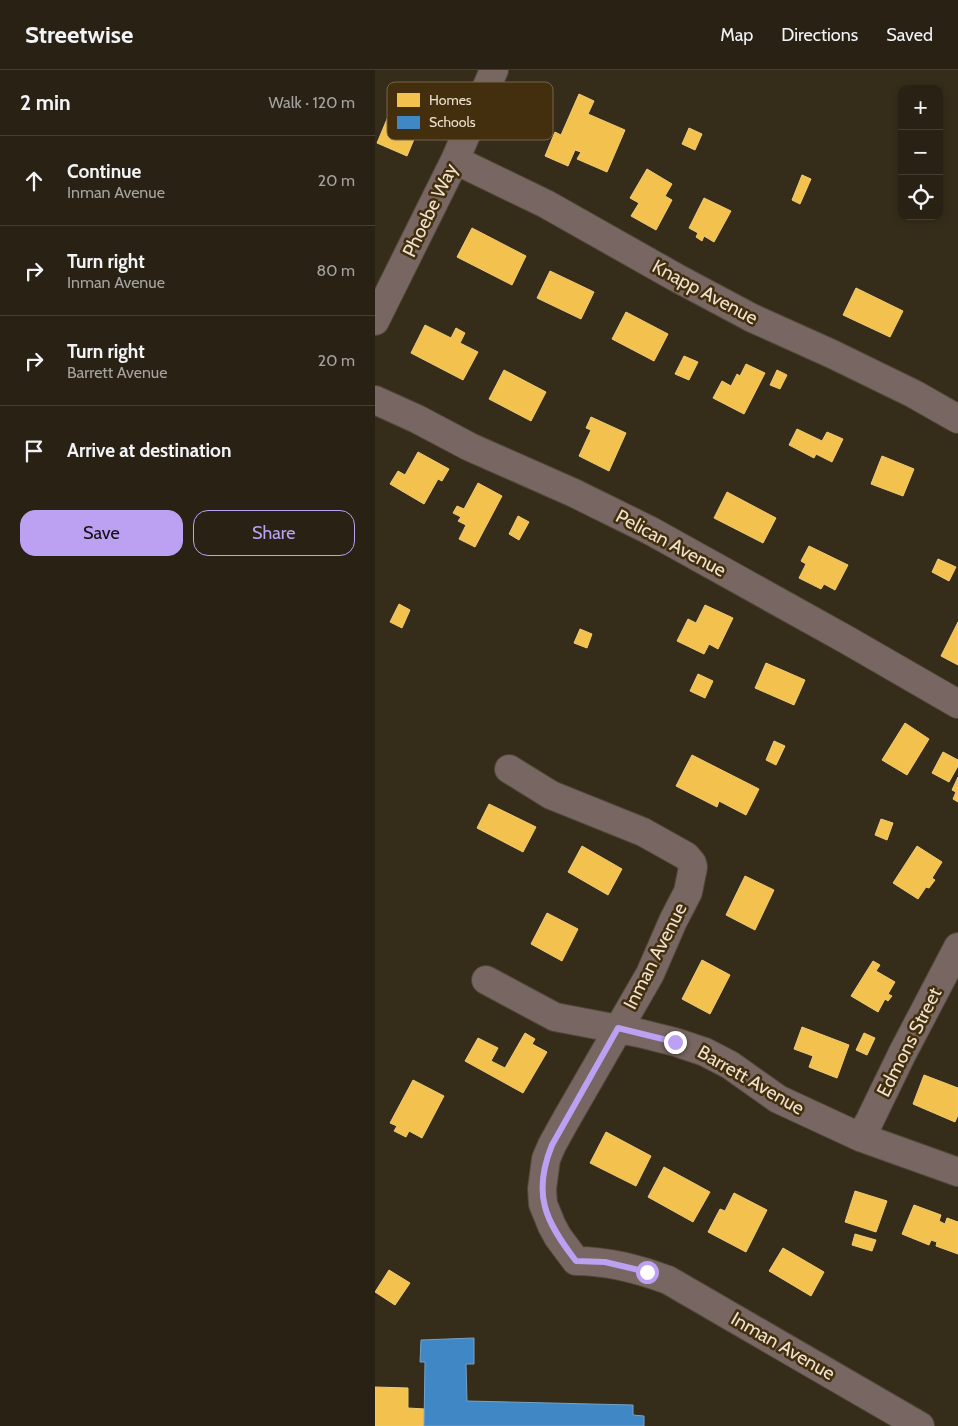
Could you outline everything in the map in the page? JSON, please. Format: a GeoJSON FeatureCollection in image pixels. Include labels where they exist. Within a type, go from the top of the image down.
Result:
{"type":"FeatureCollection","features":[{"type":"Feature","properties":{"kind":"street","name":"Phoebe Way"},"geometry":{"type":"LineString","coordinates":[[489,82],[494,70]]}},
{"type":"Feature","properties":{"kind":"street","name":"Phoebe Way"},"geometry":{"type":"LineString","coordinates":[[375,321],[464,140]]}},
{"type":"Feature","properties":{"kind":"street","name":"Knapp Avenue"},"geometry":{"type":"LineString","coordinates":[[455,160],[546,204],[752,318],[914,394],[958,420]]}},
{"type":"Feature","properties":{"kind":"street","name":"Pelican Avenue"},"geometry":{"type":"LineString","coordinates":[[375,400],[417,419],[470,447],[574,493],[643,527],[958,704]]}},
{"type":"Feature","properties":{"kind":"street","name":"Inman Avenue"},"geometry":{"type":"LineString","coordinates":[[509,769],[551,794],[643,832],[682,854],[692,863],[693,872],[688,892],[650,974],[552,1145],[546,1159],[543,1174],[543,1196],[547,1215],[558,1237],[576,1261],[599,1261],[637,1269],[668,1280],[920,1426]]}},
{"type":"Feature","properties":{"kind":"street","name":"Edmons Street"},"geometry":{"type":"LineString","coordinates":[[860,1137],[958,947]]}},
{"type":"Feature","properties":{"kind":"street","name":"Barrett Avenue"},"geometry":{"type":"LineString","coordinates":[[486,980],[555,1016],[618,1028],[675,1042],[705,1052],[730,1065],[777,1099],[860,1137],[958,1172]]}},
{"type":"Feature","properties":{"kind":"building: Homes"},"geometry":{"type":"Polygon","coordinates":[[[579,94],[594,101],[588,114],[625,130],[607,172],[577,159],[581,152],[575,150],[568,166],[545,156],[555,132],[561,135],[579,94]]]}},
{"type":"Feature","properties":{"kind":"building: Homes"},"geometry":{"type":"Polygon","coordinates":[[[387,119],[387,140],[414,140],[407,156],[377,143],[387,119]]]}},
{"type":"Feature","properties":{"kind":"building: Homes"},"geometry":{"type":"Polygon","coordinates":[[[689,128],[702,134],[695,150],[682,144],[689,128]]]}},
{"type":"Feature","properties":{"kind":"building: Homes"},"geometry":{"type":"Polygon","coordinates":[[[647,169],[672,184],[665,196],[672,200],[656,230],[631,216],[639,203],[630,198],[647,169]]]}},
{"type":"Feature","properties":{"kind":"building: Homes"},"geometry":{"type":"Polygon","coordinates":[[[802,175],[811,179],[800,204],[792,200],[802,175]]]}},
{"type":"Feature","properties":{"kind":"building: Homes"},"geometry":{"type":"Polygon","coordinates":[[[704,198],[731,211],[714,242],[704,236],[702,241],[696,237],[698,233],[689,228],[704,198]]]}},
{"type":"Feature","properties":{"kind":"building: Homes"},"geometry":{"type":"Polygon","coordinates":[[[472,228],[526,256],[512,285],[457,257],[472,228]]]}},
{"type":"Feature","properties":{"kind":"building: Homes"},"geometry":{"type":"Polygon","coordinates":[[[550,271],[594,292],[581,319],[537,298],[550,271]]]}},
{"type":"Feature","properties":{"kind":"building: Homes"},"geometry":{"type":"Polygon","coordinates":[[[856,288],[903,311],[890,337],[843,315],[856,288]]]}},
{"type":"Feature","properties":{"kind":"building: Homes"},"geometry":{"type":"Polygon","coordinates":[[[626,312],[668,334],[654,361],[612,339],[626,312]]]}},
{"type":"Feature","properties":{"kind":"building: Homes"},"geometry":{"type":"Polygon","coordinates":[[[425,325],[451,338],[456,328],[465,333],[460,343],[478,352],[463,380],[411,353],[425,325]]]}},
{"type":"Feature","properties":{"kind":"building: Homes"},"geometry":{"type":"Polygon","coordinates":[[[684,356],[698,362],[689,380],[675,374],[684,356]]]}},
{"type":"Feature","properties":{"kind":"building: Homes"},"geometry":{"type":"Polygon","coordinates":[[[746,364],[765,373],[744,414],[713,398],[722,381],[731,386],[737,374],[740,376],[746,364]]]}},
{"type":"Feature","properties":{"kind":"building: Homes"},"geometry":{"type":"Polygon","coordinates":[[[504,370],[546,392],[531,421],[489,399],[504,370]]]}},
{"type":"Feature","properties":{"kind":"building: Homes"},"geometry":{"type":"Polygon","coordinates":[[[777,370],[787,375],[780,389],[770,385],[777,370]]]}},
{"type":"Feature","properties":{"kind":"building: Homes"},"geometry":{"type":"Polygon","coordinates":[[[591,417],[626,433],[609,471],[579,456],[591,430],[586,428],[591,417]]]}},
{"type":"Feature","properties":{"kind":"building: Homes"},"geometry":{"type":"Polygon","coordinates":[[[797,429],[822,441],[827,432],[843,439],[832,462],[816,454],[814,458],[789,445],[797,429]]]}},
{"type":"Feature","properties":{"kind":"building: Homes"},"geometry":{"type":"Polygon","coordinates":[[[418,452],[449,469],[442,481],[438,479],[424,504],[390,484],[398,471],[405,475],[418,452]]]}},
{"type":"Feature","properties":{"kind":"building: Homes"},"geometry":{"type":"Polygon","coordinates":[[[882,456],[914,469],[903,496],[871,484],[882,456]]]}},
{"type":"Feature","properties":{"kind":"building: Homes"},"geometry":{"type":"Polygon","coordinates":[[[478,483],[502,496],[475,547],[459,539],[466,525],[458,521],[461,517],[453,513],[457,506],[464,509],[478,483]]]}},
{"type":"Feature","properties":{"kind":"building: Homes"},"geometry":{"type":"Polygon","coordinates":[[[727,492],[776,518],[763,543],[714,518],[727,492]]]}},
{"type":"Feature","properties":{"kind":"building: Homes"},"geometry":{"type":"Polygon","coordinates":[[[518,516],[529,522],[519,540],[509,534],[518,516]]]}},
{"type":"Feature","properties":{"kind":"building: Homes"},"geometry":{"type":"Polygon","coordinates":[[[809,546],[848,565],[835,590],[824,584],[821,589],[799,578],[806,564],[801,561],[809,546]]]}},
{"type":"Feature","properties":{"kind":"building: Homes"},"geometry":{"type":"Polygon","coordinates":[[[938,559],[956,567],[949,581],[932,572],[938,559]]]}},
{"type":"Feature","properties":{"kind":"building: Homes"},"geometry":{"type":"Polygon","coordinates":[[[399,604],[410,610],[402,628],[390,622],[399,604]]]}},
{"type":"Feature","properties":{"kind":"building: Homes"},"geometry":{"type":"Polygon","coordinates":[[[705,605],[733,618],[718,649],[709,644],[704,654],[677,641],[688,619],[696,623],[705,605]]]}},
{"type":"Feature","properties":{"kind":"building: Homes"},"geometry":{"type":"Polygon","coordinates":[[[958,622],[958,665],[941,656],[958,622]]]}},
{"type":"Feature","properties":{"kind":"building: Homes"},"geometry":{"type":"Polygon","coordinates":[[[580,629],[592,634],[587,648],[574,643],[580,629]]]}},
{"type":"Feature","properties":{"kind":"building: Homes"},"geometry":{"type":"Polygon","coordinates":[[[766,663],[805,680],[794,705],[755,688],[766,663]]]}},
{"type":"Feature","properties":{"kind":"building: Homes"},"geometry":{"type":"Polygon","coordinates":[[[698,674],[713,681],[705,698],[690,691],[698,674]]]}},
{"type":"Feature","properties":{"kind":"building: Homes"},"geometry":{"type":"Polygon","coordinates":[[[905,723],[929,739],[907,775],[882,760],[905,723]]]}},
{"type":"Feature","properties":{"kind":"building: Homes"},"geometry":{"type":"Polygon","coordinates":[[[774,741],[785,746],[776,765],[766,760],[774,741]]]}},
{"type":"Feature","properties":{"kind":"building: Homes"},"geometry":{"type":"Polygon","coordinates":[[[943,752],[958,760],[958,766],[949,782],[932,773],[943,752]]]}},
{"type":"Feature","properties":{"kind":"building: Homes"},"geometry":{"type":"Polygon","coordinates":[[[692,755],[759,789],[746,815],[719,801],[717,807],[676,786],[692,755]]]}},
{"type":"Feature","properties":{"kind":"building: Homes"},"geometry":{"type":"Polygon","coordinates":[[[958,777],[958,802],[953,799],[956,792],[952,790],[958,777]]]}},
{"type":"Feature","properties":{"kind":"building: Homes"},"geometry":{"type":"Polygon","coordinates":[[[489,804],[536,827],[523,852],[477,828],[489,804]]]}},
{"type":"Feature","properties":{"kind":"building: Homes"},"geometry":{"type":"Polygon","coordinates":[[[881,819],[893,823],[887,840],[875,835],[881,819]]]}},
{"type":"Feature","properties":{"kind":"building: Homes"},"geometry":{"type":"Polygon","coordinates":[[[582,846],[622,869],[608,895],[568,872],[582,846]]]}},
{"type":"Feature","properties":{"kind":"building: Homes"},"geometry":{"type":"Polygon","coordinates":[[[917,846],[942,862],[932,878],[935,880],[929,888],[926,887],[918,899],[893,883],[917,846]]]}},
{"type":"Feature","properties":{"kind":"building: Homes"},"geometry":{"type":"Polygon","coordinates":[[[745,876],[774,890],[755,930],[726,915],[745,876]]]}},
{"type":"Feature","properties":{"kind":"building: Homes"},"geometry":{"type":"Polygon","coordinates":[[[547,913],[578,929],[562,961],[531,944],[547,913]]]}},
{"type":"Feature","properties":{"kind":"building: Homes"},"geometry":{"type":"Polygon","coordinates":[[[702,960],[730,975],[710,1014],[682,999],[702,960]]]}},
{"type":"Feature","properties":{"kind":"building: Homes"},"geometry":{"type":"Polygon","coordinates":[[[873,961],[880,965],[876,971],[895,982],[888,994],[892,996],[888,1001],[885,999],[878,1012],[851,996],[873,961]]]}},
{"type":"Feature","properties":{"kind":"building: Homes"},"geometry":{"type":"Polygon","coordinates":[[[802,1027],[849,1045],[837,1078],[809,1067],[813,1056],[794,1049],[802,1027]]]}},
{"type":"Feature","properties":{"kind":"building: Homes"},"geometry":{"type":"Polygon","coordinates":[[[525,1033],[535,1039],[532,1044],[547,1052],[523,1093],[465,1061],[478,1038],[498,1048],[491,1061],[505,1068],[525,1033]]]}},
{"type":"Feature","properties":{"kind":"building: Homes"},"geometry":{"type":"Polygon","coordinates":[[[864,1033],[875,1038],[867,1055],[856,1050],[864,1033]]]}},
{"type":"Feature","properties":{"kind":"building: Homes"},"geometry":{"type":"Polygon","coordinates":[[[924,1075],[958,1088],[958,1115],[955,1122],[913,1104],[924,1075]]]}},
{"type":"Feature","properties":{"kind":"building: Homes"},"geometry":{"type":"Polygon","coordinates":[[[413,1080],[444,1096],[422,1138],[409,1131],[406,1137],[394,1131],[397,1126],[390,1123],[413,1080]]]}},
{"type":"Feature","properties":{"kind":"building: Homes"},"geometry":{"type":"Polygon","coordinates":[[[606,1132],[651,1156],[636,1186],[590,1163],[606,1132]]]}},
{"type":"Feature","properties":{"kind":"building: Homes"},"geometry":{"type":"Polygon","coordinates":[[[664,1167],[710,1192],[693,1222],[648,1197],[664,1167]]]}},
{"type":"Feature","properties":{"kind":"building: Homes"},"geometry":{"type":"Polygon","coordinates":[[[855,1191],[887,1201],[876,1232],[845,1222],[855,1191]]]}},
{"type":"Feature","properties":{"kind":"building: Homes"},"geometry":{"type":"Polygon","coordinates":[[[734,1193],[767,1210],[746,1252],[708,1232],[720,1209],[725,1211],[734,1193]]]}},
{"type":"Feature","properties":{"kind":"building: Homes"},"geometry":{"type":"Polygon","coordinates":[[[914,1205],[941,1215],[939,1221],[945,1224],[947,1218],[958,1222],[958,1254],[936,1246],[937,1242],[931,1240],[929,1245],[902,1234],[914,1205]]]}},
{"type":"Feature","properties":{"kind":"building: Homes"},"geometry":{"type":"Polygon","coordinates":[[[855,1234],[876,1240],[872,1251],[852,1245],[855,1234]]]}},
{"type":"Feature","properties":{"kind":"building: Homes"},"geometry":{"type":"Polygon","coordinates":[[[783,1248],[824,1272],[811,1296],[769,1271],[783,1248]]]}},
{"type":"Feature","properties":{"kind":"building: Homes"},"geometry":{"type":"Polygon","coordinates":[[[389,1270],[410,1283],[395,1305],[375,1292],[389,1270]]]}},
{"type":"Feature","properties":{"kind":"building: Homes"},"geometry":{"type":"Polygon","coordinates":[[[375,1387],[408,1388],[408,1408],[425,1409],[424,1426],[375,1426],[375,1387]]]}},
{"type":"Feature","properties":{"kind":"building: Schools"},"geometry":{"type":"Polygon","coordinates":[[[474,1338],[474,1364],[466,1364],[467,1401],[633,1405],[633,1415],[644,1416],[644,1426],[424,1426],[425,1362],[420,1362],[421,1340],[474,1338]]]}},
{"type":"Feature","properties":{"kind":"route"},"geometry":{"type":"LineString","coordinates":[[647,1272],[605,1262],[576,1261],[558,1237],[547,1215],[543,1204],[543,1174],[546,1159],[552,1145],[618,1028],[675,1042]]}}]}
